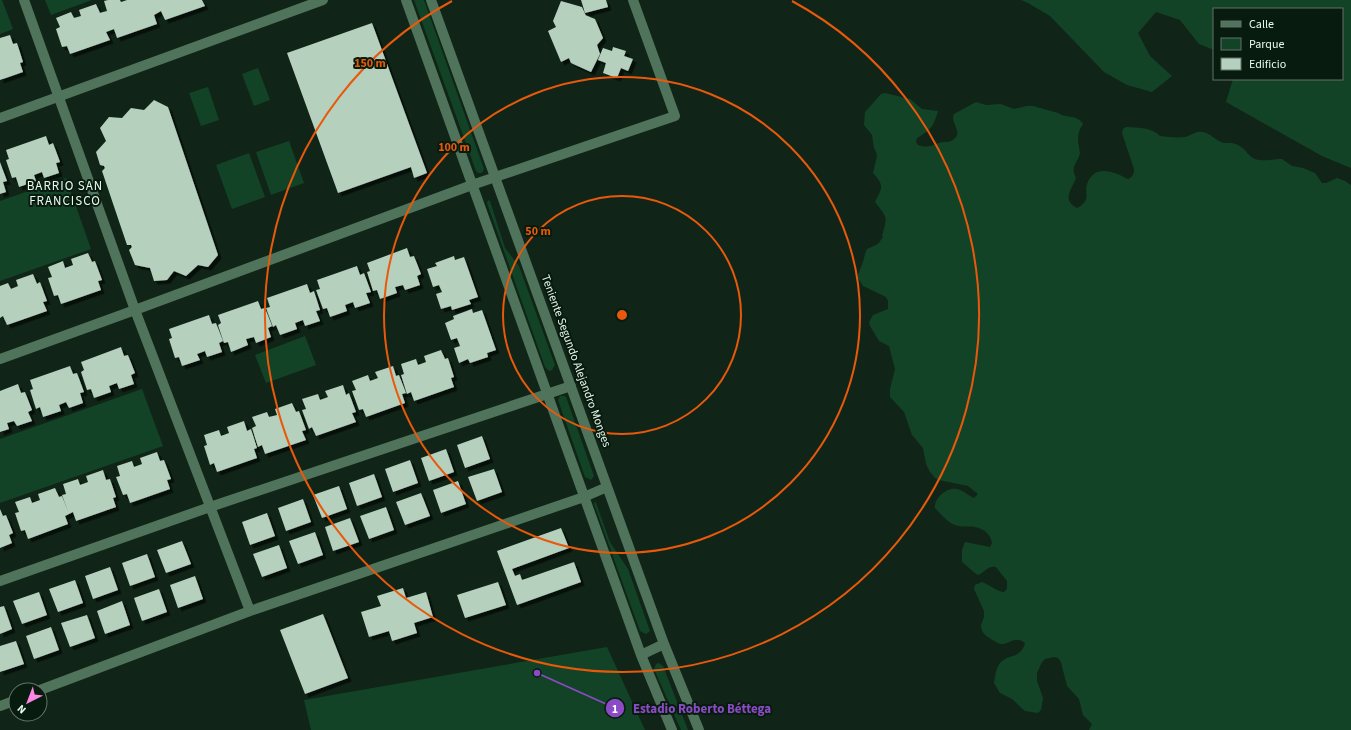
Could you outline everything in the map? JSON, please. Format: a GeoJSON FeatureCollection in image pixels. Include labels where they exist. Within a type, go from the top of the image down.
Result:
{"type":"FeatureCollection","features":[{"type":"Feature","properties":{"kind":"street"},"geometry":{"type":"LineString","coordinates":[[24,0],[135,310],[250,611]]}},
{"type":"Feature","properties":{"kind":"street"},"geometry":{"type":"LineString","coordinates":[[0,118],[323,0]]}},
{"type":"Feature","properties":{"kind":"street"},"geometry":{"type":"LineString","coordinates":[[406,0],[641,655],[672,730]]}},
{"type":"Feature","properties":{"kind":"street","name":"Teniente Segundo Alejandro Monges"},"geometry":{"type":"LineString","coordinates":[[431,0],[664,644],[699,730]]}},
{"type":"Feature","properties":{"kind":"street"},"geometry":{"type":"LineString","coordinates":[[0,359],[472,185],[675,116],[633,0]]}},
{"type":"Feature","properties":{"kind":"street"},"geometry":{"type":"LineString","coordinates":[[0,581],[210,507],[571,386]]}},
{"type":"Feature","properties":{"kind":"street"},"geometry":{"type":"LineString","coordinates":[[48,687],[250,611],[584,497],[607,487]]}},
{"type":"Feature","properties":{"kind":"street"},"geometry":{"type":"LineString","coordinates":[[641,655],[664,644]]}},
{"type":"Feature","properties":{"kind":"green space"},"geometry":{"type":"Polygon","coordinates":[[[0,0],[2,0],[13,29],[0,34],[0,0]]]}},
{"type":"Feature","properties":{"kind":"green space"},"geometry":{"type":"Polygon","coordinates":[[[45,0],[92,0],[51,15],[45,0]]]}},
{"type":"Feature","properties":{"kind":"green space"},"geometry":{"type":"Polygon","coordinates":[[[414,0],[424,0],[484,169],[482,173],[478,173],[476,171],[414,0]]]}},
{"type":"Feature","properties":{"kind":"green space"},"geometry":{"type":"Polygon","coordinates":[[[1021,0],[1351,0],[1351,168],[1322,156],[1226,102],[1233,80],[1343,80],[1343,8],[1213,8],[1213,50],[1199,44],[1180,20],[1156,12],[1138,33],[1150,56],[1172,76],[1152,92],[1127,85],[1104,72],[1050,16],[1021,0]]]}},
{"type":"Feature","properties":{"kind":"green space"},"geometry":{"type":"Polygon","coordinates":[[[258,68],[270,100],[254,106],[242,74],[258,68]]]}},
{"type":"Feature","properties":{"kind":"green space"},"geometry":{"type":"Polygon","coordinates":[[[208,87],[219,120],[201,126],[189,93],[208,87]]]}},
{"type":"Feature","properties":{"kind":"green space"},"geometry":{"type":"Polygon","coordinates":[[[885,93],[910,99],[922,109],[938,111],[935,121],[931,127],[917,138],[916,142],[918,145],[924,146],[931,146],[942,142],[950,142],[955,138],[957,131],[953,117],[954,114],[976,102],[986,105],[1001,104],[1014,109],[1033,106],[1078,119],[1083,124],[1078,135],[1080,153],[1074,168],[1076,178],[1069,194],[1072,205],[1077,208],[1086,200],[1087,184],[1090,177],[1095,173],[1100,171],[1111,172],[1128,179],[1134,173],[1122,133],[1123,129],[1126,127],[1144,128],[1153,131],[1160,136],[1172,137],[1185,137],[1197,132],[1202,132],[1221,142],[1238,145],[1255,159],[1282,159],[1292,166],[1303,168],[1315,173],[1322,183],[1326,183],[1337,178],[1351,185],[1351,730],[1089,730],[1092,724],[1083,715],[1079,699],[1067,686],[1061,662],[1058,658],[1054,657],[1045,659],[1037,673],[1037,681],[1043,698],[1041,710],[1038,713],[1025,711],[1012,699],[1000,693],[994,683],[998,667],[1004,660],[1021,652],[1025,643],[1015,640],[1001,644],[984,634],[981,625],[984,617],[984,611],[974,589],[975,585],[982,582],[1004,592],[1007,589],[1007,581],[996,567],[989,568],[978,575],[962,562],[962,550],[965,542],[990,547],[992,541],[986,532],[974,527],[952,524],[935,508],[935,504],[940,496],[951,489],[960,490],[974,498],[978,494],[968,486],[939,480],[930,472],[926,464],[923,448],[912,435],[904,412],[890,397],[890,389],[895,369],[889,346],[879,341],[869,322],[873,315],[888,309],[888,301],[886,297],[863,286],[857,277],[867,249],[878,244],[883,237],[886,220],[884,214],[875,202],[881,190],[881,184],[873,173],[877,156],[872,135],[864,125],[865,112],[881,94],[885,93]]]}},
{"type":"Feature","properties":{"kind":"green space"},"geometry":{"type":"Polygon","coordinates":[[[289,141],[304,183],[271,195],[256,152],[289,141]]]}},
{"type":"Feature","properties":{"kind":"green space"},"geometry":{"type":"Polygon","coordinates":[[[249,153],[265,197],[232,209],[216,165],[249,153]]]}},
{"type":"Feature","properties":{"kind":"green space"},"geometry":{"type":"Polygon","coordinates":[[[66,178],[91,249],[0,281],[0,201],[66,178]]]}},
{"type":"Feature","properties":{"kind":"green space"},"geometry":{"type":"Polygon","coordinates":[[[488,200],[490,201],[505,248],[519,266],[555,365],[552,370],[549,371],[545,367],[487,203],[488,200]]]}},
{"type":"Feature","properties":{"kind":"green space"},"geometry":{"type":"Polygon","coordinates":[[[305,336],[316,365],[266,383],[255,355],[305,336]]]}},
{"type":"Feature","properties":{"kind":"green space"},"geometry":{"type":"Polygon","coordinates":[[[142,389],[163,446],[0,503],[0,439],[142,389]]]}},
{"type":"Feature","properties":{"kind":"green space"},"geometry":{"type":"Polygon","coordinates":[[[560,396],[566,397],[594,476],[591,480],[585,477],[558,400],[560,396]]]}},
{"type":"Feature","properties":{"kind":"green space"},"geometry":{"type":"Polygon","coordinates":[[[595,502],[610,542],[628,569],[650,631],[646,634],[640,631],[594,504],[595,502]]]}},
{"type":"Feature","properties":{"kind":"green space"},"geometry":{"type":"Polygon","coordinates":[[[607,647],[645,730],[311,730],[304,700],[607,647]]]}},
{"type":"Feature","properties":{"kind":"green space"},"geometry":{"type":"Polygon","coordinates":[[[659,663],[663,666],[688,730],[681,730],[654,669],[656,664],[659,663]]]}},
{"type":"Feature","properties":{"kind":"building"},"geometry":{"type":"Polygon","coordinates":[[[120,0],[121,2],[127,0],[202,0],[205,6],[165,20],[161,11],[154,15],[157,24],[117,38],[114,29],[106,32],[110,40],[70,54],[67,46],[62,47],[56,29],[60,27],[56,18],[71,12],[74,18],[81,16],[79,10],[96,4],[100,13],[107,11],[104,1],[120,0]]]}},
{"type":"Feature","properties":{"kind":"building"},"geometry":{"type":"Polygon","coordinates":[[[581,0],[606,0],[608,7],[585,13],[581,0]]]}},
{"type":"Feature","properties":{"kind":"building"},"geometry":{"type":"Polygon","coordinates":[[[561,1],[582,7],[586,15],[595,19],[603,38],[597,45],[600,54],[591,72],[571,63],[569,58],[561,62],[548,31],[556,27],[553,21],[561,1]]]}},
{"type":"Feature","properties":{"kind":"building"},"geometry":{"type":"Polygon","coordinates":[[[372,23],[427,173],[414,178],[411,167],[338,193],[287,53],[372,23]]]}},
{"type":"Feature","properties":{"kind":"building"},"geometry":{"type":"Polygon","coordinates":[[[10,35],[13,44],[17,43],[23,62],[20,63],[23,72],[0,80],[0,38],[10,35]]]}},
{"type":"Feature","properties":{"kind":"building"},"geometry":{"type":"Polygon","coordinates":[[[613,47],[626,51],[624,56],[633,59],[628,71],[621,68],[617,78],[603,73],[606,63],[598,60],[603,48],[612,51],[613,47]]]}},
{"type":"Feature","properties":{"kind":"building"},"geometry":{"type":"Polygon","coordinates":[[[154,100],[168,107],[218,255],[208,267],[198,265],[186,276],[174,271],[167,280],[154,281],[150,268],[135,265],[129,250],[132,247],[131,245],[127,245],[102,171],[105,168],[104,166],[100,165],[96,152],[106,141],[100,128],[109,117],[122,118],[131,108],[144,110],[154,100]]]}},
{"type":"Feature","properties":{"kind":"building"},"geometry":{"type":"Polygon","coordinates":[[[46,136],[49,145],[53,143],[60,162],[56,163],[59,173],[44,178],[42,172],[34,175],[36,181],[19,187],[16,177],[12,178],[6,160],[9,159],[6,150],[46,136]]]}},
{"type":"Feature","properties":{"kind":"building"},"geometry":{"type":"Polygon","coordinates":[[[0,162],[7,181],[3,182],[6,192],[0,194],[0,162]]]}},
{"type":"Feature","properties":{"kind":"building"},"geometry":{"type":"Polygon","coordinates":[[[407,248],[410,257],[414,256],[421,274],[417,276],[420,285],[405,290],[403,285],[395,287],[397,293],[380,299],[377,290],[373,291],[367,272],[370,271],[367,263],[407,248]]]}},
{"type":"Feature","properties":{"kind":"building"},"geometry":{"type":"Polygon","coordinates":[[[88,253],[92,262],[95,261],[102,280],[98,281],[101,290],[61,304],[58,295],[54,296],[48,278],[52,277],[48,267],[63,261],[65,268],[73,265],[71,259],[88,253]]]}},
{"type":"Feature","properties":{"kind":"building"},"geometry":{"type":"Polygon","coordinates":[[[454,256],[455,260],[464,257],[478,297],[469,300],[471,304],[452,310],[451,306],[441,309],[436,294],[442,292],[439,285],[433,287],[427,269],[437,266],[435,263],[454,256]]]}},
{"type":"Feature","properties":{"kind":"building"},"geometry":{"type":"Polygon","coordinates":[[[357,266],[360,275],[364,273],[371,292],[366,293],[370,303],[355,308],[353,302],[345,305],[347,311],[330,317],[327,308],[323,309],[316,290],[320,289],[317,280],[357,266]]]}},
{"type":"Feature","properties":{"kind":"building"},"geometry":{"type":"Polygon","coordinates":[[[33,274],[37,284],[40,282],[47,301],[43,302],[47,311],[7,325],[3,316],[0,318],[0,286],[8,283],[11,289],[18,286],[16,280],[33,274]]]}},
{"type":"Feature","properties":{"kind":"building"},"geometry":{"type":"Polygon","coordinates":[[[307,284],[310,293],[314,291],[320,310],[316,311],[320,321],[305,326],[303,320],[295,323],[297,329],[280,335],[276,325],[273,327],[266,308],[270,307],[267,298],[307,284]]]}},
{"type":"Feature","properties":{"kind":"building"},"geometry":{"type":"Polygon","coordinates":[[[258,301],[261,309],[265,308],[272,326],[268,328],[271,337],[256,343],[254,337],[246,339],[248,345],[231,352],[228,342],[224,343],[218,325],[221,323],[218,315],[258,301]]]}},
{"type":"Feature","properties":{"kind":"building"},"geometry":{"type":"Polygon","coordinates":[[[472,309],[473,313],[482,310],[496,350],[487,353],[488,357],[470,363],[468,359],[459,363],[454,348],[460,346],[457,338],[451,340],[445,323],[454,319],[453,316],[472,309]]]}},
{"type":"Feature","properties":{"kind":"building"},"geometry":{"type":"Polygon","coordinates":[[[209,315],[212,324],[216,323],[223,341],[219,343],[222,352],[207,357],[205,351],[197,354],[200,360],[182,366],[179,357],[175,358],[169,339],[172,338],[169,329],[209,315]]]}},
{"type":"Feature","properties":{"kind":"building"},"geometry":{"type":"Polygon","coordinates":[[[121,347],[124,356],[128,355],[135,373],[131,375],[134,384],[119,389],[117,383],[109,386],[111,392],[94,398],[91,389],[87,390],[81,372],[84,370],[81,362],[121,347]]]}},
{"type":"Feature","properties":{"kind":"building"},"geometry":{"type":"Polygon","coordinates":[[[441,350],[445,359],[448,358],[454,377],[451,378],[454,387],[414,401],[411,392],[407,394],[401,375],[404,374],[401,364],[416,359],[418,365],[426,362],[424,356],[441,350]]]}},
{"type":"Feature","properties":{"kind":"building"},"geometry":{"type":"Polygon","coordinates":[[[70,366],[73,374],[77,373],[84,392],[80,393],[83,403],[69,408],[66,402],[59,405],[61,411],[43,417],[40,407],[36,409],[30,390],[33,389],[30,380],[70,366]]]}},
{"type":"Feature","properties":{"kind":"building"},"geometry":{"type":"Polygon","coordinates":[[[393,366],[396,376],[399,375],[406,393],[402,394],[405,403],[366,417],[363,409],[359,410],[352,391],[356,390],[352,381],[368,375],[370,381],[378,378],[375,372],[393,366]]]}},
{"type":"Feature","properties":{"kind":"building"},"geometry":{"type":"Polygon","coordinates":[[[18,384],[21,393],[25,392],[32,410],[28,412],[32,421],[17,426],[14,421],[7,423],[9,429],[0,432],[0,391],[18,384]]]}},
{"type":"Feature","properties":{"kind":"building"},"geometry":{"type":"Polygon","coordinates":[[[343,385],[346,395],[349,393],[356,412],[352,413],[356,422],[316,436],[312,427],[309,429],[302,410],[306,409],[302,399],[318,394],[320,400],[328,397],[325,391],[343,385]]]}},
{"type":"Feature","properties":{"kind":"building"},"geometry":{"type":"Polygon","coordinates":[[[292,403],[296,412],[299,411],[306,430],[302,431],[306,440],[265,454],[262,445],[258,447],[252,428],[256,426],[252,417],[267,412],[269,417],[277,415],[275,409],[292,403]]]}},
{"type":"Feature","properties":{"kind":"building"},"geometry":{"type":"Polygon","coordinates":[[[244,421],[247,431],[251,429],[257,448],[254,449],[257,458],[217,472],[214,463],[210,465],[204,446],[207,445],[204,435],[219,430],[221,436],[229,433],[227,427],[244,421]]]}},
{"type":"Feature","properties":{"kind":"building"},"geometry":{"type":"Polygon","coordinates":[[[482,436],[490,459],[465,468],[457,445],[482,436]]]}},
{"type":"Feature","properties":{"kind":"building"},"geometry":{"type":"Polygon","coordinates":[[[446,449],[454,472],[429,481],[421,458],[446,449]]]}},
{"type":"Feature","properties":{"kind":"building"},"geometry":{"type":"Polygon","coordinates":[[[157,452],[160,461],[164,460],[171,479],[167,480],[170,489],[130,503],[127,494],[123,495],[116,477],[120,476],[117,466],[132,461],[134,467],[142,464],[140,458],[157,452]]]}},
{"type":"Feature","properties":{"kind":"building"},"geometry":{"type":"Polygon","coordinates":[[[410,460],[418,483],[393,492],[385,469],[410,460]]]}},
{"type":"Feature","properties":{"kind":"building"},"geometry":{"type":"Polygon","coordinates":[[[494,469],[502,492],[477,501],[468,477],[494,469]]]}},
{"type":"Feature","properties":{"kind":"building"},"geometry":{"type":"Polygon","coordinates":[[[103,470],[106,480],[110,479],[116,497],[113,498],[116,507],[76,521],[73,512],[69,514],[62,495],[66,494],[63,484],[78,479],[80,485],[88,482],[86,476],[103,470]]]}},
{"type":"Feature","properties":{"kind":"building"},"geometry":{"type":"Polygon","coordinates":[[[374,474],[382,497],[357,506],[349,483],[374,474]]]}},
{"type":"Feature","properties":{"kind":"building"},"geometry":{"type":"Polygon","coordinates":[[[458,481],[466,504],[441,513],[433,490],[458,481]]]}},
{"type":"Feature","properties":{"kind":"building"},"geometry":{"type":"Polygon","coordinates":[[[339,486],[347,509],[322,518],[313,495],[339,486]]]}},
{"type":"Feature","properties":{"kind":"building"},"geometry":{"type":"Polygon","coordinates":[[[55,488],[59,497],[62,496],[69,514],[65,516],[68,524],[28,539],[25,530],[21,531],[15,513],[19,512],[15,502],[30,497],[32,503],[40,500],[38,494],[55,488]]]}},
{"type":"Feature","properties":{"kind":"building"},"geometry":{"type":"Polygon","coordinates":[[[421,493],[430,516],[405,525],[396,502],[421,493]]]}},
{"type":"Feature","properties":{"kind":"building"},"geometry":{"type":"Polygon","coordinates":[[[303,499],[311,522],[286,531],[278,508],[303,499]]]}},
{"type":"Feature","properties":{"kind":"building"},"geometry":{"type":"Polygon","coordinates":[[[386,507],[394,530],[369,539],[360,516],[386,507]]]}},
{"type":"Feature","properties":{"kind":"building"},"geometry":{"type":"Polygon","coordinates":[[[0,509],[3,516],[6,515],[13,533],[9,535],[12,543],[0,548],[0,509]]]}},
{"type":"Feature","properties":{"kind":"building"},"geometry":{"type":"Polygon","coordinates":[[[267,513],[275,536],[250,545],[242,522],[267,513]]]}},
{"type":"Feature","properties":{"kind":"building"},"geometry":{"type":"Polygon","coordinates":[[[350,518],[359,542],[333,551],[325,527],[350,518]]]}},
{"type":"Feature","properties":{"kind":"building"},"geometry":{"type":"Polygon","coordinates":[[[561,528],[569,548],[512,569],[515,576],[520,574],[522,580],[574,562],[581,582],[517,605],[497,551],[561,528]]]}},
{"type":"Feature","properties":{"kind":"building"},"geometry":{"type":"Polygon","coordinates":[[[315,532],[323,555],[298,564],[289,541],[315,532]]]}},
{"type":"Feature","properties":{"kind":"building"},"geometry":{"type":"Polygon","coordinates":[[[182,541],[191,564],[166,573],[157,550],[182,541]]]}},
{"type":"Feature","properties":{"kind":"building"},"geometry":{"type":"Polygon","coordinates":[[[279,545],[287,568],[262,577],[253,554],[279,545]]]}},
{"type":"Feature","properties":{"kind":"building"},"geometry":{"type":"Polygon","coordinates":[[[147,554],[155,577],[130,586],[122,563],[147,554]]]}},
{"type":"Feature","properties":{"kind":"building"},"geometry":{"type":"Polygon","coordinates":[[[110,567],[118,590],[93,599],[85,576],[110,567]]]}},
{"type":"Feature","properties":{"kind":"building"},"geometry":{"type":"Polygon","coordinates":[[[195,576],[203,599],[178,608],[170,585],[195,576]]]}},
{"type":"Feature","properties":{"kind":"building"},"geometry":{"type":"Polygon","coordinates":[[[75,580],[83,603],[58,612],[49,589],[75,580]]]}},
{"type":"Feature","properties":{"kind":"building"},"geometry":{"type":"Polygon","coordinates":[[[498,582],[506,605],[465,618],[457,595],[498,582]]]}},
{"type":"Feature","properties":{"kind":"building"},"geometry":{"type":"Polygon","coordinates":[[[403,588],[406,598],[426,592],[433,617],[414,623],[417,633],[392,641],[389,631],[369,637],[361,612],[381,606],[377,596],[403,588]]]}},
{"type":"Feature","properties":{"kind":"building"},"geometry":{"type":"Polygon","coordinates":[[[159,589],[167,612],[142,621],[134,598],[159,589]]]}},
{"type":"Feature","properties":{"kind":"building"},"geometry":{"type":"Polygon","coordinates":[[[39,592],[47,615],[22,624],[13,601],[39,592]]]}},
{"type":"Feature","properties":{"kind":"building"},"geometry":{"type":"Polygon","coordinates":[[[122,601],[130,625],[105,634],[97,611],[122,601]]]}},
{"type":"Feature","properties":{"kind":"building"},"geometry":{"type":"Polygon","coordinates":[[[4,606],[12,629],[0,634],[0,607],[4,606]]]}},
{"type":"Feature","properties":{"kind":"building"},"geometry":{"type":"Polygon","coordinates":[[[323,614],[348,678],[305,694],[280,630],[323,614]]]}},
{"type":"Feature","properties":{"kind":"building"},"geometry":{"type":"Polygon","coordinates":[[[87,615],[95,638],[70,647],[61,623],[87,615]]]}},
{"type":"Feature","properties":{"kind":"building"},"geometry":{"type":"Polygon","coordinates":[[[51,627],[59,650],[34,659],[26,636],[51,627]]]}},
{"type":"Feature","properties":{"kind":"building"},"geometry":{"type":"Polygon","coordinates":[[[16,641],[24,664],[0,672],[0,646],[16,641]]]}},
{"type":"Feature","properties":{"kind":"place","name":"Estadio Roberto Béttega"},"geometry":{"type":"Point","coordinates":[537,673]}},
{"type":"Feature","properties":{"kind":"district","name":"BARRIO SAN FRANCISCO"},"geometry":{"type":"Point","coordinates":[65,194]}}]}
